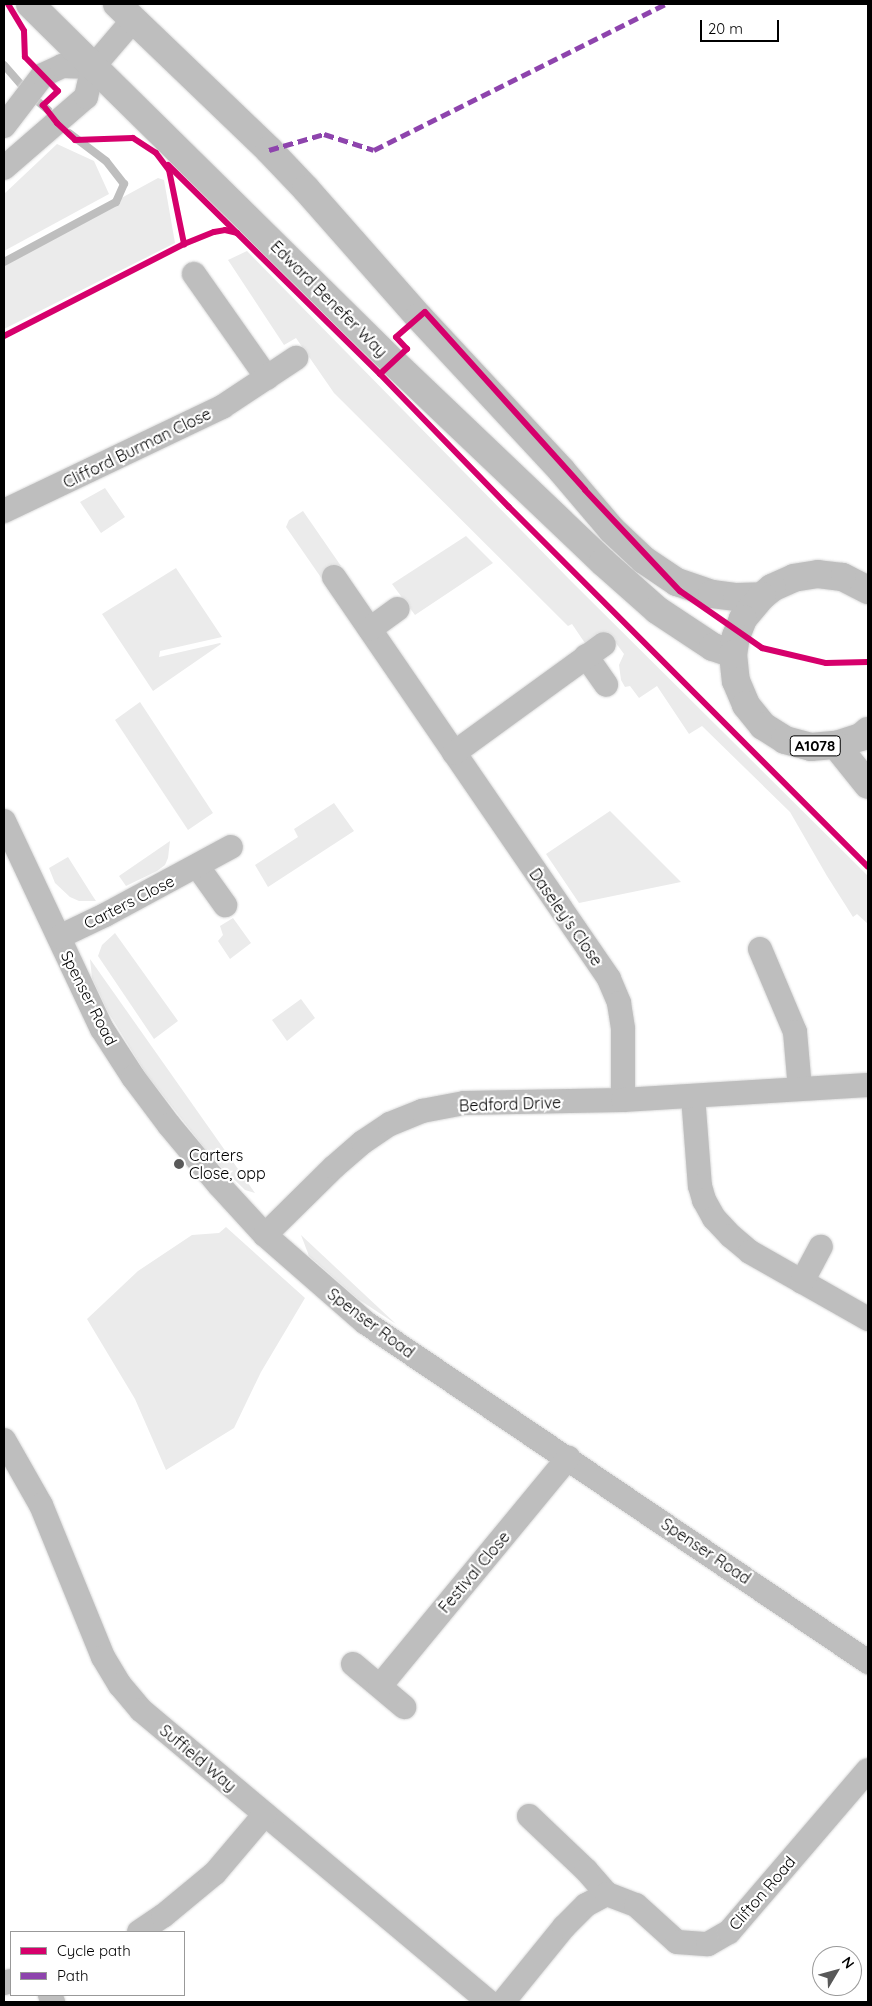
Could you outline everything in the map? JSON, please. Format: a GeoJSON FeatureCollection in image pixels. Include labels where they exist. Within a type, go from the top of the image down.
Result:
{"type":"FeatureCollection","features":[{"type":"Feature","properties":{"kind":"main road","name":"Edward Benefer Way"},"geometry":{"type":"LineString","coordinates":[[30,4],[393,362],[603,562],[657,610],[713,647],[733,654]]}},
{"type":"Feature","properties":{"kind":"main road","name":"A1078"},"geometry":{"type":"LineString","coordinates":[[125,11],[306,189],[418,317],[562,471],[612,530],[644,560],[676,582],[712,594],[737,597],[762,596]]}},
{"type":"Feature","properties":{"kind":"main road","name":"A1078"},"geometry":{"type":"LineString","coordinates":[[868,590],[842,577],[818,574],[794,578],[762,596],[743,619],[736,636],[733,654],[736,680],[746,705],[763,726],[785,740],[811,747],[836,745],[860,737],[868,731]]}},
{"type":"Feature","properties":{"kind":"main road","name":"A1078"},"geometry":{"type":"LineString","coordinates":[[836,745],[868,785]]}},
{"type":"Feature","properties":{"kind":"street"},"geometry":{"type":"LineString","coordinates":[[4,168],[86,97],[93,67],[125,11]]}},
{"type":"Feature","properties":{"kind":"street"},"geometry":{"type":"LineString","coordinates":[[4,126],[43,75],[62,66],[93,67]]}},
{"type":"Feature","properties":{"kind":"street"},"geometry":{"type":"LineString","coordinates":[[194,274],[267,378]]}},
{"type":"Feature","properties":{"kind":"street","name":"Clifford Burman Close"},"geometry":{"type":"LineString","coordinates":[[4,511],[222,407],[296,358]]}},
{"type":"Feature","properties":{"kind":"street","name":"Daseley's Close"},"geometry":{"type":"LineString","coordinates":[[334,577],[609,979],[620,1003],[624,1029],[623,1100]]}},
{"type":"Feature","properties":{"kind":"street"},"geometry":{"type":"LineString","coordinates":[[370,629],[398,609]]}},
{"type":"Feature","properties":{"kind":"street"},"geometry":{"type":"LineString","coordinates":[[454,752],[595,650],[606,685]]}},
{"type":"Feature","properties":{"kind":"street","name":"Spenser Road"},"geometry":{"type":"LineString","coordinates":[[4,821],[99,1024],[133,1077],[182,1140],[265,1235],[366,1323],[868,1662]]}},
{"type":"Feature","properties":{"kind":"street","name":"Carters Close"},"geometry":{"type":"LineString","coordinates":[[59,937],[198,867],[231,847]]}},
{"type":"Feature","properties":{"kind":"street"},"geometry":{"type":"LineString","coordinates":[[198,867],[225,905]]}},
{"type":"Feature","properties":{"kind":"street"},"geometry":{"type":"LineString","coordinates":[[760,949],[795,1032],[800,1089]]}},
{"type":"Feature","properties":{"kind":"street","name":"Bedford Drive"},"geometry":{"type":"LineString","coordinates":[[265,1235],[334,1167],[363,1142],[390,1124],[422,1111],[464,1103],[623,1100],[868,1085]]}},
{"type":"Feature","properties":{"kind":"street"},"geometry":{"type":"LineString","coordinates":[[693,1096],[700,1186],[704,1200],[714,1218],[750,1252],[868,1319]]}},
{"type":"Feature","properties":{"kind":"street"},"geometry":{"type":"LineString","coordinates":[[802,1282],[821,1247]]}},
{"type":"Feature","properties":{"kind":"street","name":"Suffield Way"},"geometry":{"type":"LineString","coordinates":[[4,1440],[41,1505],[103,1657],[120,1685],[141,1710],[489,2002]]}},
{"type":"Feature","properties":{"kind":"street","name":"Festival Close"},"geometry":{"type":"LineString","coordinates":[[380,1686],[568,1458]]}},
{"type":"Feature","properties":{"kind":"street"},"geometry":{"type":"LineString","coordinates":[[353,1664],[404,1707]]}},
{"type":"Feature","properties":{"kind":"street","name":"Clifton Road"},"geometry":{"type":"LineString","coordinates":[[529,1816],[586,1870],[607,1894],[636,1905],[677,1942],[708,1944],[729,1932],[868,1770]]}},
{"type":"Feature","properties":{"kind":"street"},"geometry":{"type":"LineString","coordinates":[[140,1931],[163,1916],[215,1873],[265,1814]]}},
{"type":"Feature","properties":{"kind":"street"},"geometry":{"type":"LineString","coordinates":[[502,2002],[564,1927],[586,1905],[607,1894]]}},
{"type":"Feature","properties":{"kind":"shaded area"},"geometry":{"type":"Polygon","coordinates":[[[57,144],[94,161],[109,194],[4,251],[4,194],[57,144]]]}},
{"type":"Feature","properties":{"kind":"shaded area"},"geometry":{"type":"Polygon","coordinates":[[[158,178],[164,180],[175,243],[4,329],[4,262],[158,178]]]}},
{"type":"Feature","properties":{"kind":"shaded area"},"geometry":{"type":"Polygon","coordinates":[[[247,251],[571,581],[868,876],[868,924],[857,914],[853,917],[790,812],[702,726],[689,734],[657,686],[639,698],[630,686],[625,687],[621,680],[619,665],[624,654],[610,635],[589,649],[572,624],[568,626],[334,393],[296,338],[284,345],[228,260],[247,251]]]}},
{"type":"Feature","properties":{"kind":"shaded area"},"geometry":{"type":"Polygon","coordinates":[[[105,488],[125,517],[101,533],[80,502],[105,488]]]}},
{"type":"Feature","properties":{"kind":"shaded area"},"geometry":{"type":"Polygon","coordinates":[[[303,511],[341,566],[322,579],[286,527],[289,520],[303,511]]]}},
{"type":"Feature","properties":{"kind":"shaded area"},"geometry":{"type":"Polygon","coordinates":[[[466,536],[493,563],[415,615],[392,584],[466,536]]]}},
{"type":"Feature","properties":{"kind":"shaded area"},"geometry":{"type":"Polygon","coordinates":[[[176,568],[222,637],[160,651],[159,657],[221,644],[153,691],[102,614],[176,568]]]}},
{"type":"Feature","properties":{"kind":"shaded area"},"geometry":{"type":"Polygon","coordinates":[[[140,702],[213,813],[188,830],[115,720],[140,702]]]}},
{"type":"Feature","properties":{"kind":"shaded area"},"geometry":{"type":"Polygon","coordinates":[[[334,803],[354,831],[268,887],[255,865],[298,837],[294,829],[334,803]]]}},
{"type":"Feature","properties":{"kind":"shaded area"},"geometry":{"type":"Polygon","coordinates":[[[610,811],[681,882],[579,903],[546,854],[610,811]]]}},
{"type":"Feature","properties":{"kind":"shaded area"},"geometry":{"type":"Polygon","coordinates":[[[170,841],[168,858],[165,865],[126,886],[119,876],[170,841]]]}},
{"type":"Feature","properties":{"kind":"shaded area"},"geometry":{"type":"Polygon","coordinates":[[[68,857],[96,901],[79,901],[70,897],[55,883],[49,868],[68,857]]]}},
{"type":"Feature","properties":{"kind":"shaded area"},"geometry":{"type":"Polygon","coordinates":[[[233,918],[251,943],[230,959],[218,941],[223,935],[220,926],[233,918]]]}},
{"type":"Feature","properties":{"kind":"shaded area"},"geometry":{"type":"Polygon","coordinates":[[[115,933],[178,1021],[154,1039],[98,956],[102,945],[115,933]]]}},
{"type":"Feature","properties":{"kind":"shaded area"},"geometry":{"type":"Polygon","coordinates":[[[90,959],[255,1193],[245,1190],[214,1160],[146,1074],[108,1012],[92,978],[90,959]]]}},
{"type":"Feature","properties":{"kind":"shaded area"},"geometry":{"type":"Polygon","coordinates":[[[301,999],[315,1018],[287,1041],[272,1020],[301,999]]]}},
{"type":"Feature","properties":{"kind":"shaded area"},"geometry":{"type":"Polygon","coordinates":[[[226,1227],[305,1298],[261,1372],[234,1428],[166,1470],[135,1399],[87,1319],[138,1271],[192,1235],[219,1233],[226,1227]]]}},
{"type":"Feature","properties":{"kind":"shaded area"},"geometry":{"type":"Polygon","coordinates":[[[301,1235],[396,1324],[358,1299],[309,1256],[301,1235]]]}},
{"type":"Feature","properties":{"kind":"waterway"},"geometry":{"type":"LineString","coordinates":[[4,65],[29,94],[48,110]]}},
{"type":"Feature","properties":{"kind":"waterway"},"geometry":{"type":"LineString","coordinates":[[4,262],[116,202],[124,184],[106,161],[69,133]]}},
{"type":"Feature","properties":{"kind":"marked path"},"geometry":{"type":"LineString","coordinates":[[269,150],[324,134],[374,150],[666,4]]}},
{"type":"Feature","properties":{"kind":"cycle path"},"geometry":{"type":"LineString","coordinates":[[8,4],[24,31],[25,57],[58,91],[43,105],[57,123],[75,140],[133,138],[156,153],[169,170],[184,244]]}},
{"type":"Feature","properties":{"kind":"cycle path"},"geometry":{"type":"LineString","coordinates":[[168,165],[237,233]]}},
{"type":"Feature","properties":{"kind":"cycle path"},"geometry":{"type":"LineString","coordinates":[[4,336],[184,244],[214,232],[225,230],[237,233],[380,374],[509,507],[868,867]]}},
{"type":"Feature","properties":{"kind":"cycle path"},"geometry":{"type":"LineString","coordinates":[[380,374],[407,349],[396,337],[425,312],[585,490],[680,591],[762,648],[826,663],[868,662]]}},
{"type":"Feature","properties":{"kind":"place","name":"Carters Close, opp"},"geometry":{"type":"Point","coordinates":[179,1164]}}]}
